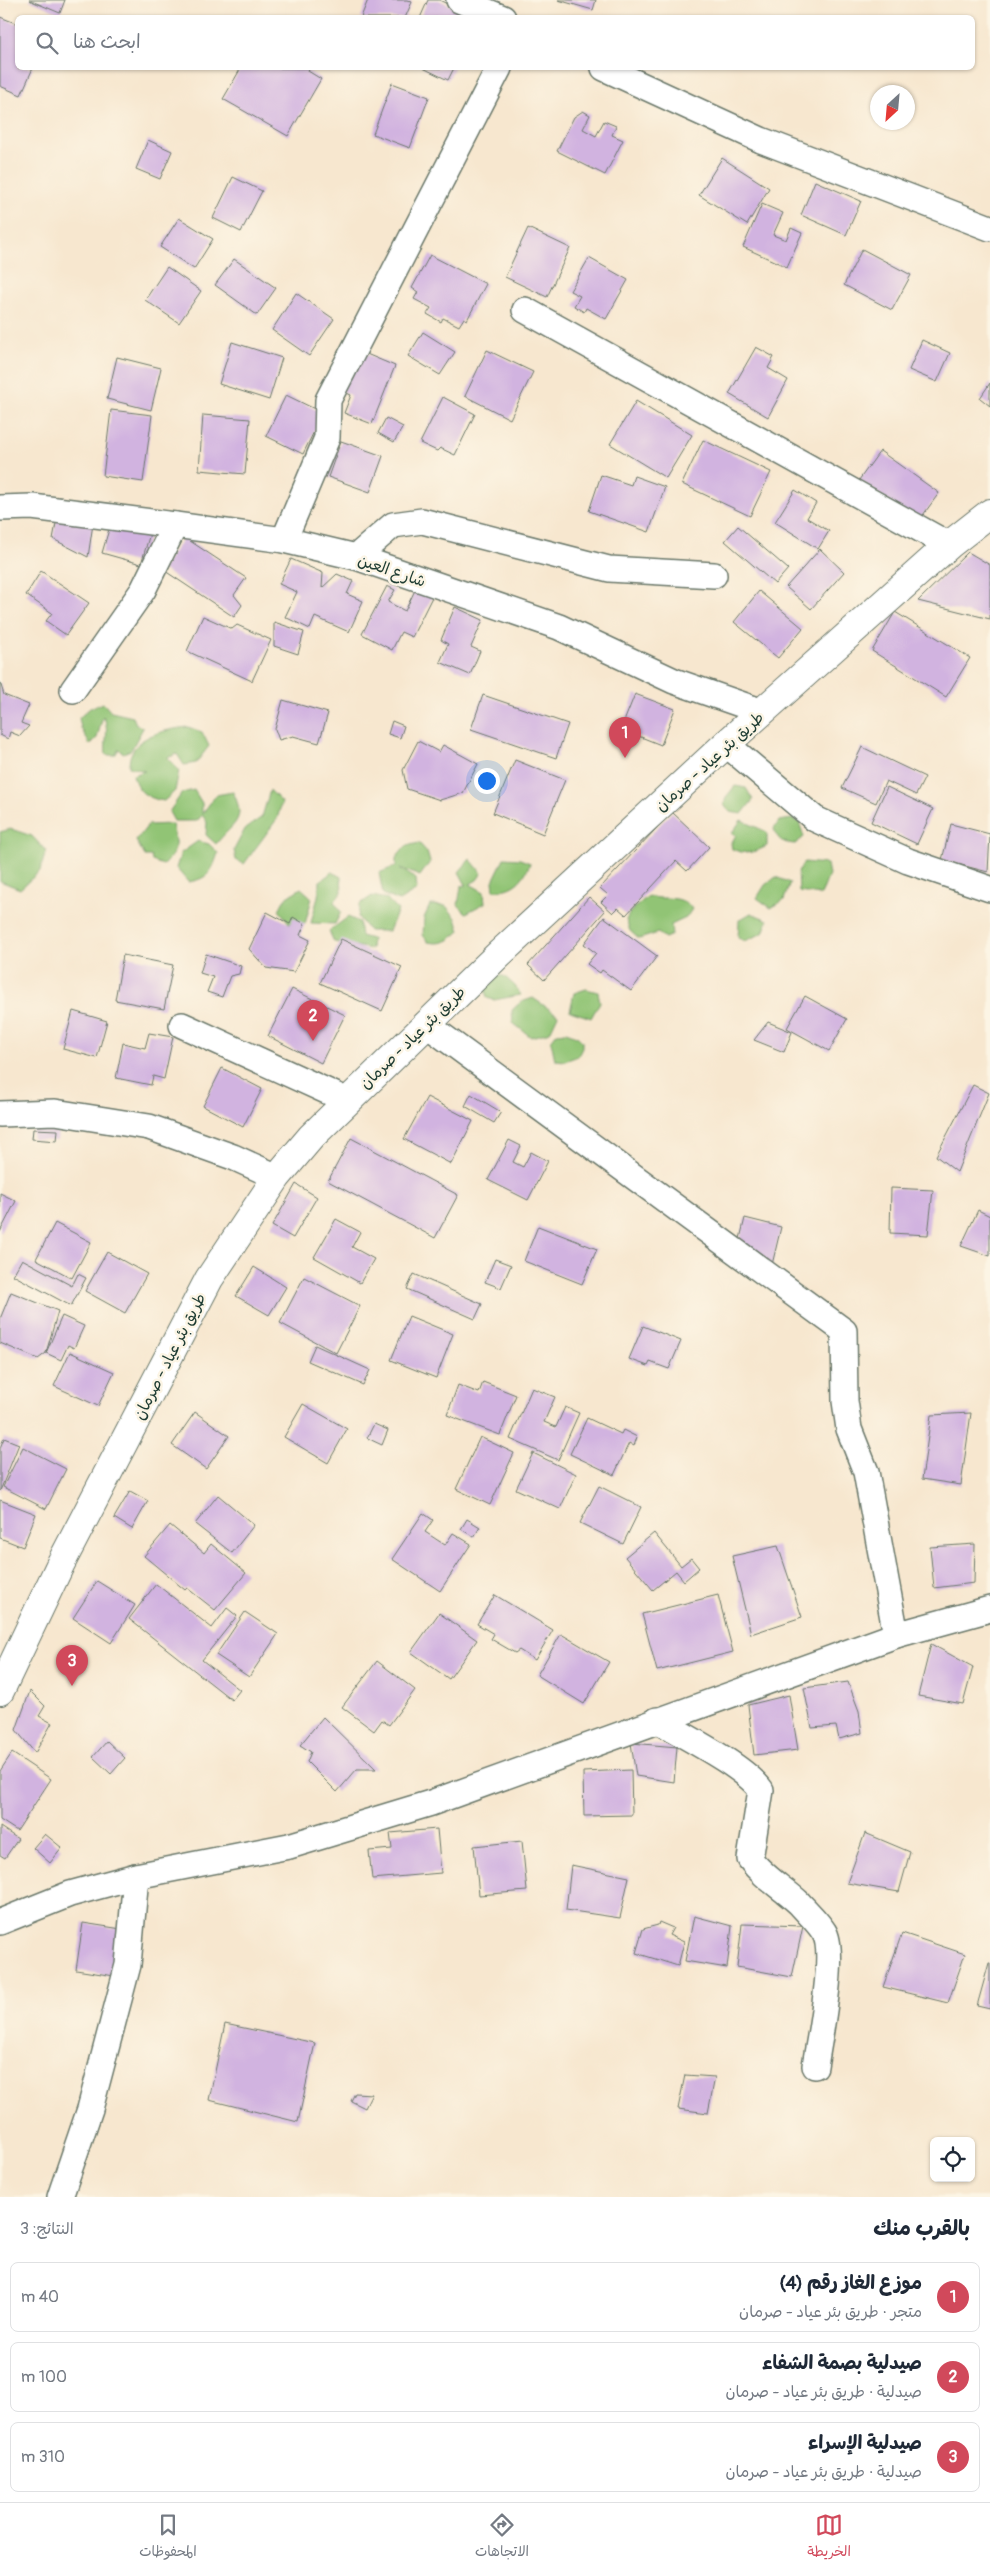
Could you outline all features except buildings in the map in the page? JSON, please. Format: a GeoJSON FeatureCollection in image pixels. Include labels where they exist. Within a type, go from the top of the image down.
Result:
{"type":"FeatureCollection","features":[{"type":"Feature","properties":{"kind":"highway","name":"طريق بئر عياد - صرمان"},"geometry":{"type":"LineString","coordinates":[[0,1691],[61,1563],[209,1280],[277,1177],[346,1100],[726,744],[949,544],[990,513]]}},
{"type":"Feature","properties":{"kind":"street"},"geometry":{"type":"LineString","coordinates":[[459,0],[496,15]]}},
{"type":"Feature","properties":{"kind":"street"},"geometry":{"type":"LineString","coordinates":[[284,540],[327,438],[328,400],[498,70]]}},
{"type":"Feature","properties":{"kind":"street"},"geometry":{"type":"LineString","coordinates":[[608,70],[761,140],[990,228]]}},
{"type":"Feature","properties":{"kind":"street"},"geometry":{"type":"LineString","coordinates":[[524,310],[949,544]]}},
{"type":"Feature","properties":{"kind":"street","name":"شارع العين"},"geometry":{"type":"LineString","coordinates":[[0,508],[32,507],[284,540],[356,557],[559,627],[674,681],[763,712]]}},
{"type":"Feature","properties":{"kind":"street"},"geometry":{"type":"LineString","coordinates":[[356,557],[393,525],[422,521],[608,568],[714,575]]}},
{"type":"Feature","properties":{"kind":"street"},"geometry":{"type":"LineString","coordinates":[[73,690],[143,590],[175,525]]}},
{"type":"Feature","properties":{"kind":"street"},"geometry":{"type":"LineString","coordinates":[[726,744],[815,819],[908,861],[990,889]]}},
{"type":"Feature","properties":{"kind":"street"},"geometry":{"type":"LineString","coordinates":[[426,1024],[844,1331],[845,1402],[849,1429],[866,1472],[896,1635]]}},
{"type":"Feature","properties":{"kind":"street"},"geometry":{"type":"LineString","coordinates":[[182,1025],[346,1100]]}},
{"type":"Feature","properties":{"kind":"street"},"geometry":{"type":"LineString","coordinates":[[0,1114],[55,1112],[149,1127],[233,1157],[277,1177]]}},
{"type":"Feature","properties":{"kind":"street"},"geometry":{"type":"LineString","coordinates":[[0,1922],[70,1894],[136,1876],[289,1846],[431,1803],[896,1635],[990,1609]]}},
{"type":"Feature","properties":{"kind":"street"},"geometry":{"type":"LineString","coordinates":[[657,1720],[732,1766],[755,1782],[761,1790],[750,1859],[757,1868],[798,1902],[825,1933],[829,1949],[826,1994],[815,2066]]}},
{"type":"Feature","properties":{"kind":"street"},"geometry":{"type":"LineString","coordinates":[[60,2197],[90,2109],[128,1965],[136,1876]]}},
{"type":"Feature","properties":{"kind":"green space"},"geometry":{"type":"Polygon","coordinates":[[[103,703],[111,712],[133,717],[136,724],[143,728],[131,750],[123,753],[119,749],[115,755],[106,755],[106,725],[103,716],[97,738],[90,745],[81,728],[79,718],[90,708],[103,703]]]}},
{"type":"Feature","properties":{"kind":"green space"},"geometry":{"type":"Polygon","coordinates":[[[188,727],[202,732],[209,746],[196,763],[184,765],[177,754],[167,758],[179,770],[175,791],[164,801],[148,796],[137,786],[133,775],[145,771],[129,767],[130,757],[134,748],[149,736],[188,727]]]}},
{"type":"Feature","properties":{"kind":"green space"},"geometry":{"type":"Polygon","coordinates":[[[735,786],[746,788],[753,800],[742,814],[730,812],[724,805],[726,797],[735,786]]]}},
{"type":"Feature","properties":{"kind":"green space"},"geometry":{"type":"Polygon","coordinates":[[[194,790],[202,803],[202,814],[216,795],[233,792],[239,809],[239,815],[233,826],[216,844],[206,835],[207,822],[202,815],[197,821],[174,821],[169,812],[182,793],[194,790]]]}},
{"type":"Feature","properties":{"kind":"green space"},"geometry":{"type":"Polygon","coordinates":[[[270,790],[282,802],[277,819],[244,864],[236,860],[234,850],[245,829],[262,817],[270,790]]]}},
{"type":"Feature","properties":{"kind":"green space"},"geometry":{"type":"Polygon","coordinates":[[[792,819],[799,822],[804,837],[795,844],[781,841],[774,829],[779,821],[792,819]]]}},
{"type":"Feature","properties":{"kind":"green space"},"geometry":{"type":"Polygon","coordinates":[[[741,820],[767,832],[767,846],[750,852],[732,849],[731,843],[736,835],[732,833],[741,820]]]}},
{"type":"Feature","properties":{"kind":"green space"},"geometry":{"type":"Polygon","coordinates":[[[172,824],[175,847],[172,856],[163,865],[152,861],[151,856],[145,856],[136,841],[148,825],[172,824]]]}},
{"type":"Feature","properties":{"kind":"green space"},"geometry":{"type":"Polygon","coordinates":[[[11,829],[32,836],[46,851],[40,871],[20,889],[0,881],[0,832],[11,829]]]}},
{"type":"Feature","properties":{"kind":"green space"},"geometry":{"type":"Polygon","coordinates":[[[198,841],[209,844],[218,853],[214,865],[205,877],[188,882],[176,868],[181,853],[198,841]]]}},
{"type":"Feature","properties":{"kind":"green space"},"geometry":{"type":"Polygon","coordinates":[[[419,843],[427,852],[430,862],[420,876],[400,868],[416,879],[417,890],[399,901],[383,894],[379,873],[396,866],[396,858],[406,846],[419,843]]]}},
{"type":"Feature","properties":{"kind":"green space"},"geometry":{"type":"Polygon","coordinates":[[[504,858],[520,859],[530,863],[525,875],[517,883],[507,889],[494,890],[493,881],[504,858]]]}},
{"type":"Feature","properties":{"kind":"green space"},"geometry":{"type":"Polygon","coordinates":[[[470,859],[482,873],[477,880],[470,884],[484,892],[485,903],[466,913],[458,905],[461,886],[466,885],[459,872],[470,859]]]}},
{"type":"Feature","properties":{"kind":"green space"},"geometry":{"type":"Polygon","coordinates":[[[804,862],[827,864],[829,875],[821,895],[799,892],[798,872],[804,862]]]}},
{"type":"Feature","properties":{"kind":"green space"},"geometry":{"type":"Polygon","coordinates":[[[332,872],[341,877],[342,892],[334,902],[341,912],[335,924],[311,923],[318,898],[319,882],[332,872]]]}},
{"type":"Feature","properties":{"kind":"green space"},"geometry":{"type":"Polygon","coordinates":[[[776,877],[790,883],[784,900],[771,908],[757,898],[765,885],[776,877]]]}},
{"type":"Feature","properties":{"kind":"green space"},"geometry":{"type":"Polygon","coordinates":[[[301,888],[312,898],[305,924],[290,924],[279,910],[285,898],[301,888]]]}},
{"type":"Feature","properties":{"kind":"green space"},"geometry":{"type":"Polygon","coordinates":[[[372,896],[387,899],[398,910],[389,931],[369,931],[358,917],[360,904],[372,896]]]}},
{"type":"Feature","properties":{"kind":"green space"},"geometry":{"type":"Polygon","coordinates":[[[648,896],[677,899],[688,904],[692,909],[686,918],[671,925],[672,935],[665,938],[658,933],[639,939],[630,931],[626,920],[630,912],[648,896]]]}},
{"type":"Feature","properties":{"kind":"green space"},"geometry":{"type":"Polygon","coordinates":[[[430,905],[446,906],[456,918],[460,931],[446,941],[438,943],[428,942],[423,935],[424,918],[430,905]]]}},
{"type":"Feature","properties":{"kind":"green space"},"geometry":{"type":"Polygon","coordinates":[[[751,913],[768,920],[763,933],[745,941],[738,938],[739,920],[751,913]]]}},
{"type":"Feature","properties":{"kind":"green space"},"geometry":{"type":"Polygon","coordinates":[[[348,917],[359,922],[361,936],[372,939],[371,949],[334,942],[329,931],[348,917]]]}},
{"type":"Feature","properties":{"kind":"green space"},"geometry":{"type":"Polygon","coordinates":[[[487,976],[504,976],[515,986],[521,995],[494,1000],[487,998],[485,988],[487,976]]]}},
{"type":"Feature","properties":{"kind":"green space"},"geometry":{"type":"Polygon","coordinates":[[[586,989],[598,992],[600,1002],[591,1018],[570,1011],[574,993],[586,989]]]}},
{"type":"Feature","properties":{"kind":"green space"},"geometry":{"type":"Polygon","coordinates":[[[533,998],[558,1015],[550,1032],[531,1037],[513,1023],[512,1010],[521,1002],[533,998]]]}},
{"type":"Feature","properties":{"kind":"green space"},"geometry":{"type":"Polygon","coordinates":[[[566,1032],[577,1036],[582,1041],[582,1048],[578,1056],[565,1061],[555,1060],[551,1041],[557,1033],[566,1032]]]}},
{"type":"Feature","properties":{"kind":"place","name":"موزع الغاز رقم (4)"},"geometry":{"type":"Point","coordinates":[625,758]}},
{"type":"Feature","properties":{"kind":"place","name":"صيدلية بصمة الشفاء"},"geometry":{"type":"Point","coordinates":[313,1041]}},
{"type":"Feature","properties":{"kind":"place","name":"صيدلية الإسراء"},"geometry":{"type":"Point","coordinates":[72,1686]}}]}
